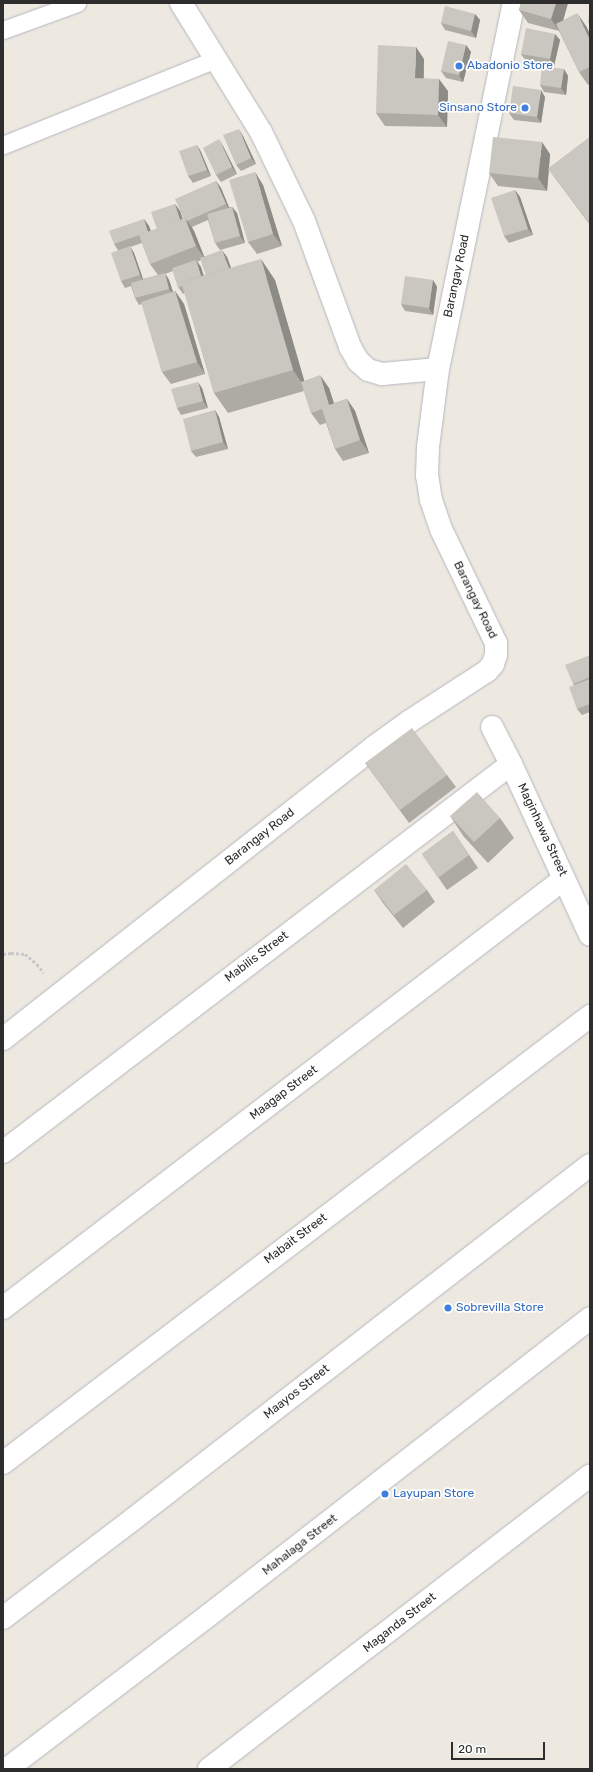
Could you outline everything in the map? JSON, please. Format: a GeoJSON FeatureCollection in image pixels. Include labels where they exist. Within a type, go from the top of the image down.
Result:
{"type":"FeatureCollection","features":[{"type":"Feature","properties":{"kind":"street"},"geometry":{"type":"LineString","coordinates":[[181,3],[261,132],[304,221],[350,347],[358,361],[368,370],[382,374],[438,369]]}},
{"type":"Feature","properties":{"kind":"street","name":"Barangay Road"},"geometry":{"type":"LineString","coordinates":[[3,1039],[374,748],[410,721],[482,674],[493,664],[496,655],[493,637],[440,529],[431,500],[427,476],[428,447],[438,369],[514,3]]}},
{"type":"Feature","properties":{"kind":"street","name":"Maginhawa Street"},"geometry":{"type":"LineString","coordinates":[[492,727],[511,764],[590,935]]}},
{"type":"Feature","properties":{"kind":"street","name":"Mabilis Street"},"geometry":{"type":"LineString","coordinates":[[3,1152],[511,764]]}},
{"type":"Feature","properties":{"kind":"street","name":"Maagap Street"},"geometry":{"type":"LineString","coordinates":[[3,1308],[564,879]]}},
{"type":"Feature","properties":{"kind":"street","name":"Mabait Street"},"geometry":{"type":"LineString","coordinates":[[3,1463],[590,1016]]}},
{"type":"Feature","properties":{"kind":"street","name":"Maayos Street"},"geometry":{"type":"LineString","coordinates":[[3,1618],[145,1511],[590,1165]]}},
{"type":"Feature","properties":{"kind":"street","name":"Mahalaga Street"},"geometry":{"type":"LineString","coordinates":[[7,1769],[209,1615],[590,1318]]}},
{"type":"Feature","properties":{"kind":"street","name":"Maganda Street"},"geometry":{"type":"LineString","coordinates":[[209,1769],[590,1476]]}},
{"type":"Feature","properties":{"kind":"lane"},"geometry":{"type":"LineString","coordinates":[[3,30],[77,3]]}},
{"type":"Feature","properties":{"kind":"lane"},"geometry":{"type":"LineString","coordinates":[[3,145],[216,59]]}},
{"type":"Feature","properties":{"kind":"path"},"geometry":{"type":"LineString","coordinates":[[3,954],[25,954],[37,964],[59,995]]}},
{"type":"Feature","properties":{"kind":"building"},"geometry":{"type":"Polygon","coordinates":[[[521,3],[556,3],[551,19],[519,10],[521,3]]]}},
{"type":"Feature","properties":{"kind":"building"},"geometry":{"type":"Polygon","coordinates":[[[445,6],[475,14],[471,31],[441,23],[445,6]]]}},
{"type":"Feature","properties":{"kind":"building"},"geometry":{"type":"Polygon","coordinates":[[[590,6],[590,23],[588,23],[590,6]]]}},
{"type":"Feature","properties":{"kind":"building"},"geometry":{"type":"Polygon","coordinates":[[[577,13],[590,40],[590,67],[579,72],[556,24],[577,13]]]}},
{"type":"Feature","properties":{"kind":"building"},"geometry":{"type":"Polygon","coordinates":[[[526,28],[555,34],[550,59],[521,54],[526,28]]]}},
{"type":"Feature","properties":{"kind":"building"},"geometry":{"type":"Polygon","coordinates":[[[448,41],[466,45],[459,75],[441,71],[448,41]]]}},
{"type":"Feature","properties":{"kind":"building"},"geometry":{"type":"Polygon","coordinates":[[[378,45],[416,47],[415,78],[439,79],[438,115],[376,113],[378,45]]]}},
{"type":"Feature","properties":{"kind":"building"},"geometry":{"type":"Polygon","coordinates":[[[542,66],[564,69],[561,88],[540,85],[542,66]]]}},
{"type":"Feature","properties":{"kind":"building"},"geometry":{"type":"Polygon","coordinates":[[[513,86],[541,90],[537,117],[509,113],[513,86]]]}},
{"type":"Feature","properties":{"kind":"building"},"geometry":{"type":"Polygon","coordinates":[[[239,129],[251,158],[236,165],[223,135],[239,129]]]}},
{"type":"Feature","properties":{"kind":"building"},"geometry":{"type":"Polygon","coordinates":[[[493,137],[542,142],[538,178],[489,173],[493,137]]]}},
{"type":"Feature","properties":{"kind":"building"},"geometry":{"type":"Polygon","coordinates":[[[590,137],[590,224],[548,169],[590,137]]]}},
{"type":"Feature","properties":{"kind":"building"},"geometry":{"type":"Polygon","coordinates":[[[219,139],[232,167],[216,175],[203,148],[219,139]]]}},
{"type":"Feature","properties":{"kind":"building"},"geometry":{"type":"Polygon","coordinates":[[[197,145],[207,170],[188,176],[179,151],[197,145]]]}},
{"type":"Feature","properties":{"kind":"building"},"geometry":{"type":"Polygon","coordinates":[[[255,172],[273,234],[248,242],[229,180],[255,172]]]}},
{"type":"Feature","properties":{"kind":"building"},"geometry":{"type":"Polygon","coordinates":[[[216,181],[226,204],[187,221],[185,218],[184,219],[175,199],[216,181]]]}},
{"type":"Feature","properties":{"kind":"building"},"geometry":{"type":"Polygon","coordinates":[[[515,190],[528,229],[504,236],[491,198],[515,190]]]}},
{"type":"Feature","properties":{"kind":"building"},"geometry":{"type":"Polygon","coordinates":[[[175,204],[180,220],[157,229],[151,212],[175,204]]]}},
{"type":"Feature","properties":{"kind":"building"},"geometry":{"type":"Polygon","coordinates":[[[232,207],[240,236],[215,243],[207,214],[232,207]]]}},
{"type":"Feature","properties":{"kind":"building"},"geometry":{"type":"Polygon","coordinates":[[[185,218],[196,246],[150,264],[139,235],[185,218]]]}},
{"type":"Feature","properties":{"kind":"building"},"geometry":{"type":"Polygon","coordinates":[[[144,219],[148,232],[114,244],[109,231],[144,219]]]}},
{"type":"Feature","properties":{"kind":"building"},"geometry":{"type":"Polygon","coordinates":[[[130,246],[140,275],[121,281],[111,253],[130,246]]]}},
{"type":"Feature","properties":{"kind":"building"},"geometry":{"type":"Polygon","coordinates":[[[222,250],[229,268],[206,275],[200,258],[222,250]]]}},
{"type":"Feature","properties":{"kind":"building"},"geometry":{"type":"Polygon","coordinates":[[[261,259],[293,370],[214,393],[181,282],[261,259]]]}},
{"type":"Feature","properties":{"kind":"building"},"geometry":{"type":"Polygon","coordinates":[[[196,260],[201,276],[181,282],[183,286],[178,287],[172,268],[196,260]]]}},
{"type":"Feature","properties":{"kind":"building"},"geometry":{"type":"Polygon","coordinates":[[[165,273],[169,289],[135,298],[131,283],[165,273]]]}},
{"type":"Feature","properties":{"kind":"building"},"geometry":{"type":"Polygon","coordinates":[[[405,276],[433,280],[429,308],[401,304],[405,276]]]}},
{"type":"Feature","properties":{"kind":"building"},"geometry":{"type":"Polygon","coordinates":[[[175,291],[197,362],[162,372],[141,302],[175,291]]]}},
{"type":"Feature","properties":{"kind":"building"},"geometry":{"type":"Polygon","coordinates":[[[320,375],[329,405],[347,399],[360,440],[335,449],[322,409],[311,413],[301,382],[320,375]]]}},
{"type":"Feature","properties":{"kind":"building"},"geometry":{"type":"Polygon","coordinates":[[[198,382],[203,401],[177,408],[171,389],[198,382]]]}},
{"type":"Feature","properties":{"kind":"building"},"geometry":{"type":"Polygon","coordinates":[[[215,410],[223,442],[191,451],[183,419],[215,410]]]}},
{"type":"Feature","properties":{"kind":"building"},"geometry":{"type":"Polygon","coordinates":[[[590,655],[590,677],[573,684],[565,665],[590,655]]]}},
{"type":"Feature","properties":{"kind":"building"},"geometry":{"type":"Polygon","coordinates":[[[590,679],[590,704],[577,709],[569,687],[590,679]]]}},
{"type":"Feature","properties":{"kind":"building"},"geometry":{"type":"Polygon","coordinates":[[[412,728],[447,775],[400,810],[365,763],[412,728]]]}},
{"type":"Feature","properties":{"kind":"building"},"geometry":{"type":"Polygon","coordinates":[[[477,792],[500,818],[474,842],[450,816],[477,792]]]}},
{"type":"Feature","properties":{"kind":"building"},"geometry":{"type":"Polygon","coordinates":[[[453,831],[469,855],[438,878],[422,854],[453,831]]]}},
{"type":"Feature","properties":{"kind":"building"},"geometry":{"type":"Polygon","coordinates":[[[406,864],[427,890],[394,915],[374,890],[406,864]]]}},
{"type":"Feature","properties":{"kind":"place","name":"Abadonio Store"},"geometry":{"type":"Point","coordinates":[459,66]}},
{"type":"Feature","properties":{"kind":"place","name":"Sinsano Store"},"geometry":{"type":"Point","coordinates":[525,108]}},
{"type":"Feature","properties":{"kind":"place","name":"Sobrevilla Store"},"geometry":{"type":"Point","coordinates":[448,1308]}},
{"type":"Feature","properties":{"kind":"place","name":"Layupan Store"},"geometry":{"type":"Point","coordinates":[385,1494]}}]}
